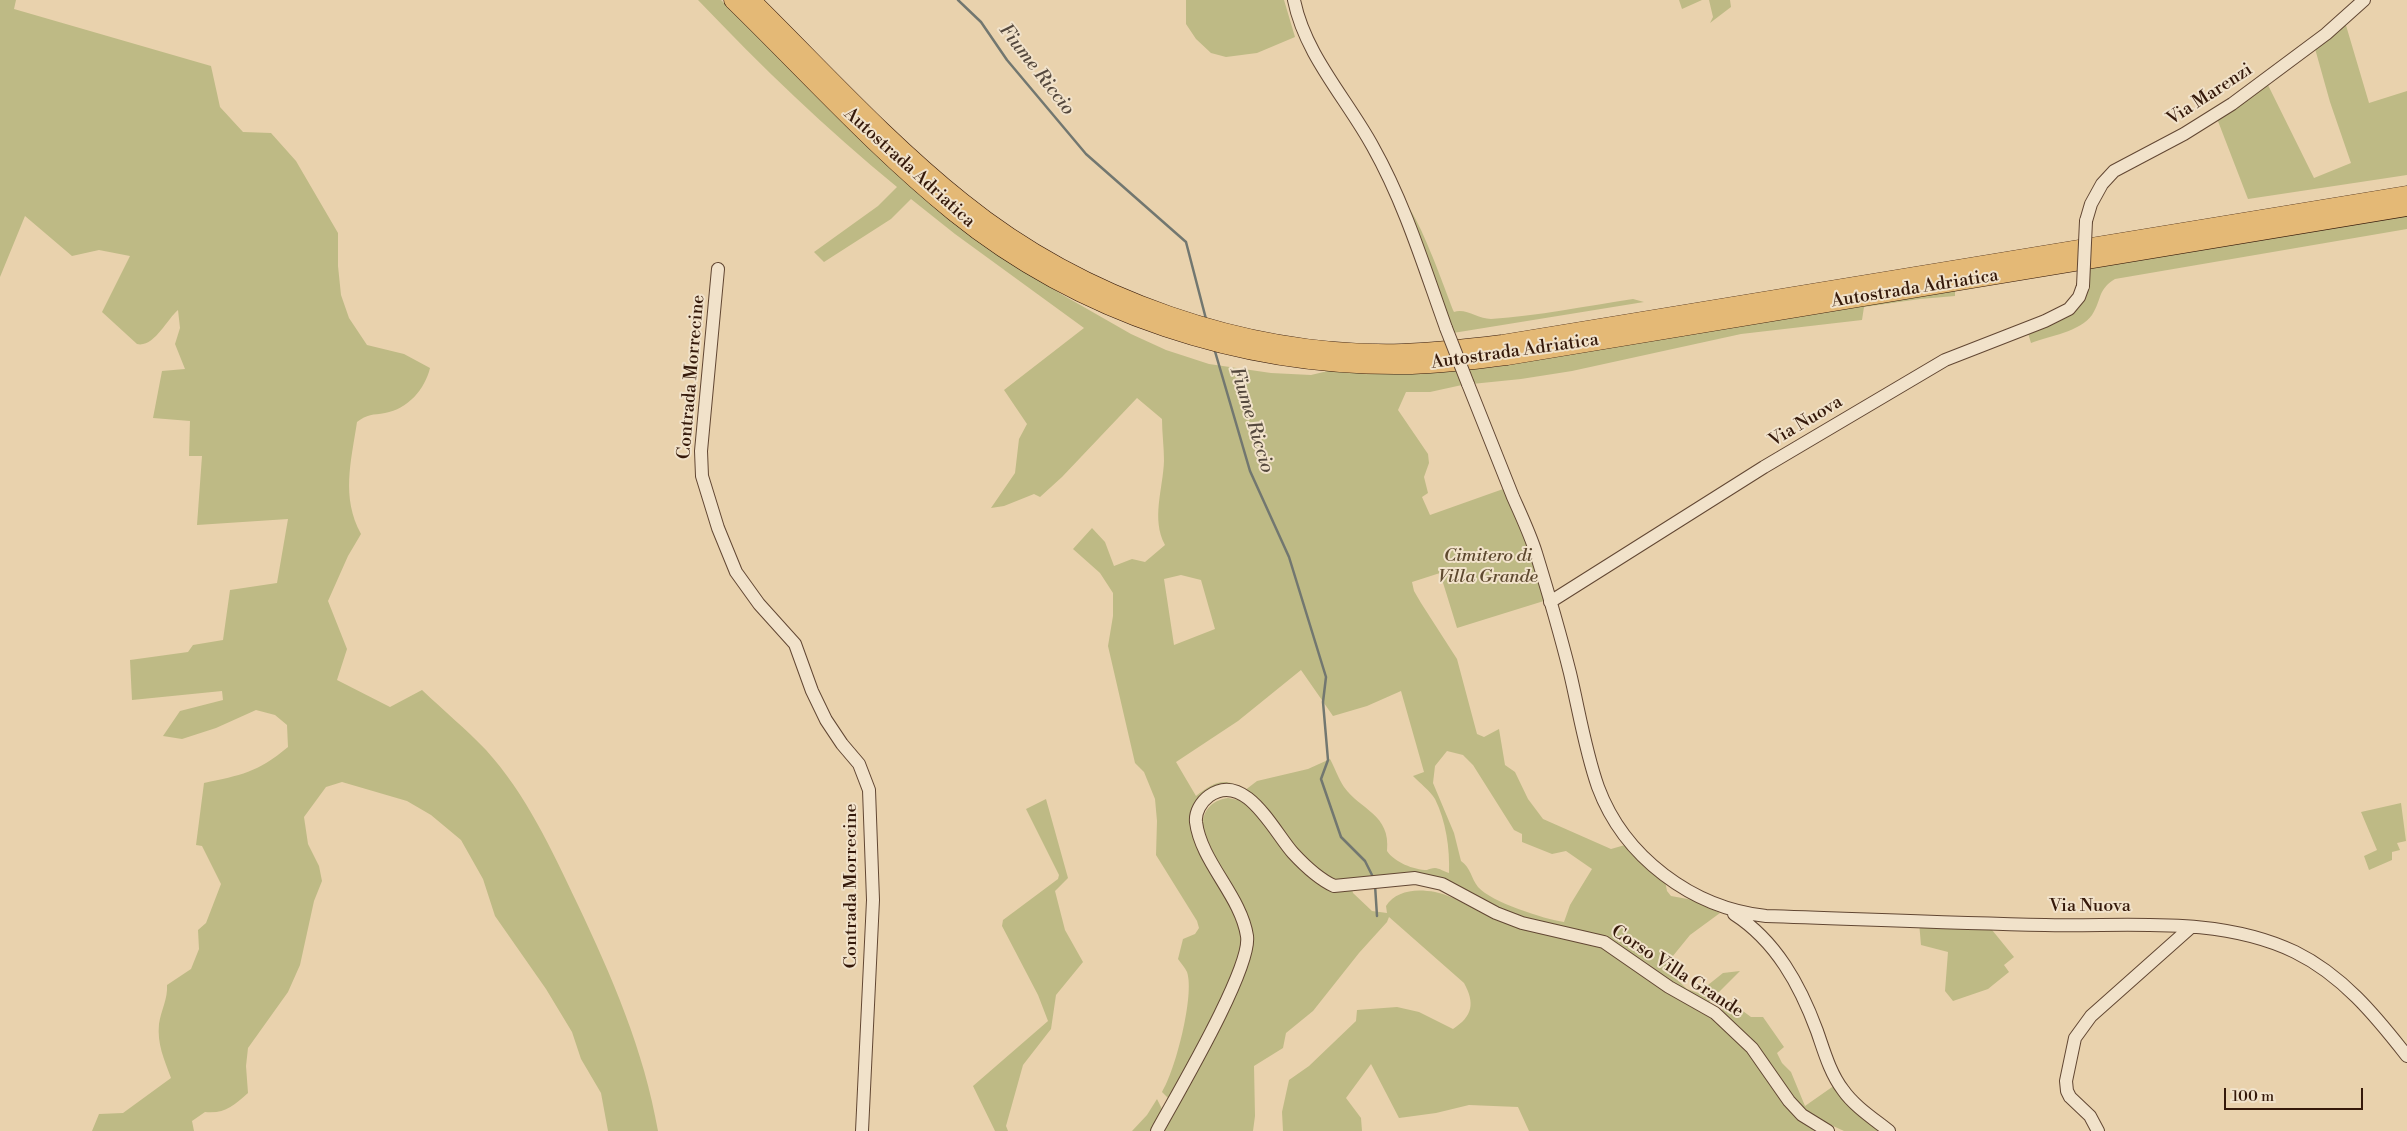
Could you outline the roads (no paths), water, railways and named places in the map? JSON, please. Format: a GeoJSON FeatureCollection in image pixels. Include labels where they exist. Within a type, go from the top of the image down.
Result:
{"type":"FeatureCollection","features":[{"type":"Feature","properties":{"kind":"highway","name":"Autostrada Adriatica"},"geometry":{"type":"LineString","coordinates":[[734,0],[932,186],[1036,254],[1069,279],[1195,324],[1243,336],[1424,365],[1507,356],[2407,207]]}},
{"type":"Feature","properties":{"kind":"highway","name":"Autostrada Adriatica"},"geometry":{"type":"LineString","coordinates":[[751,0],[912,167]]}},
{"type":"Feature","properties":{"kind":"highway","name":"Autostrada Adriatica"},"geometry":{"type":"LineString","coordinates":[[1367,357],[1502,344],[2407,195]]}},
{"type":"Feature","properties":{"kind":"street","name":"Via Nuova"},"geometry":{"type":"LineString","coordinates":[[1294,0],[1298,19],[1311,46],[1373,147],[1391,181],[1409,224],[1446,328],[1535,551],[1570,673],[1586,750],[1599,788],[1612,816],[1632,845],[1654,867],[1676,884],[1728,910],[1747,922],[1778,954],[1802,995],[1827,1060],[1842,1090],[1889,1131]]}},
{"type":"Feature","properties":{"kind":"street","name":"Via Marenzi"},"geometry":{"type":"LineString","coordinates":[[2083,286],[2086,221],[2097,192],[2114,171],[2184,134],[2232,104],[2326,34],[2364,0]]}},
{"type":"Feature","properties":{"kind":"street","name":"Contrada Morrecine"},"geometry":{"type":"LineString","coordinates":[[718,269],[701,451],[702,476],[718,528],[736,572],[759,604],[795,644],[805,674],[826,720],[842,744],[859,764],[869,790],[873,900],[862,1131]]}},
{"type":"Feature","properties":{"kind":"street","name":"Via Nuova"},"geometry":{"type":"LineString","coordinates":[[1550,602],[1764,467],[1945,360],[2045,321],[2069,309],[2079,297],[2083,286]]}},
{"type":"Feature","properties":{"kind":"street","name":"Corso Villa Grande"},"geometry":{"type":"LineString","coordinates":[[1157,1131],[1235,983],[1246,950],[1247,938],[1242,918],[1201,840],[1196,821],[1201,805],[1211,795],[1220,791],[1239,792],[1252,800],[1293,854],[1322,881],[1334,886],[1351,886],[1415,878],[1442,884],[1496,913],[1522,923],[1604,942],[1669,987],[1715,1013],[1734,1029],[1752,1048],[1789,1101],[1802,1115],[1823,1130]]}},
{"type":"Feature","properties":{"kind":"street","name":"Via Nuova"},"geometry":{"type":"LineString","coordinates":[[1728,910],[1766,916],[2190,928],[2235,932],[2296,952],[2335,977],[2353,992],[2382,1023],[2407,1056]]}},
{"type":"Feature","properties":{"kind":"street"},"geometry":{"type":"LineString","coordinates":[[2098,1131],[2090,1116],[2070,1097],[2067,1091],[2066,1081],[2075,1038],[2091,1016],[2190,928]]}},
{"type":"Feature","properties":{"kind":"waterway","name":"Fiume Riccio"},"geometry":{"type":"LineString","coordinates":[[958,0],[981,22],[1007,60],[1086,154],[1186,242],[1206,319]]}},
{"type":"Feature","properties":{"kind":"waterway","name":"Fiume Riccio"},"geometry":{"type":"LineString","coordinates":[[1214,348],[1250,471],[1289,557],[1326,677],[1323,702],[1328,760],[1321,779],[1341,837],[1365,861],[1373,877]]}},
{"type":"Feature","properties":{"kind":"waterway","name":"Fiume Riccio"},"geometry":{"type":"LineString","coordinates":[[1375,885],[1377,916]]}},
{"type":"Feature","properties":{"kind":"park label","name":"Cimitero di Villa Grande"},"geometry":{"type":"Point","coordinates":[1488,567]}}]}
